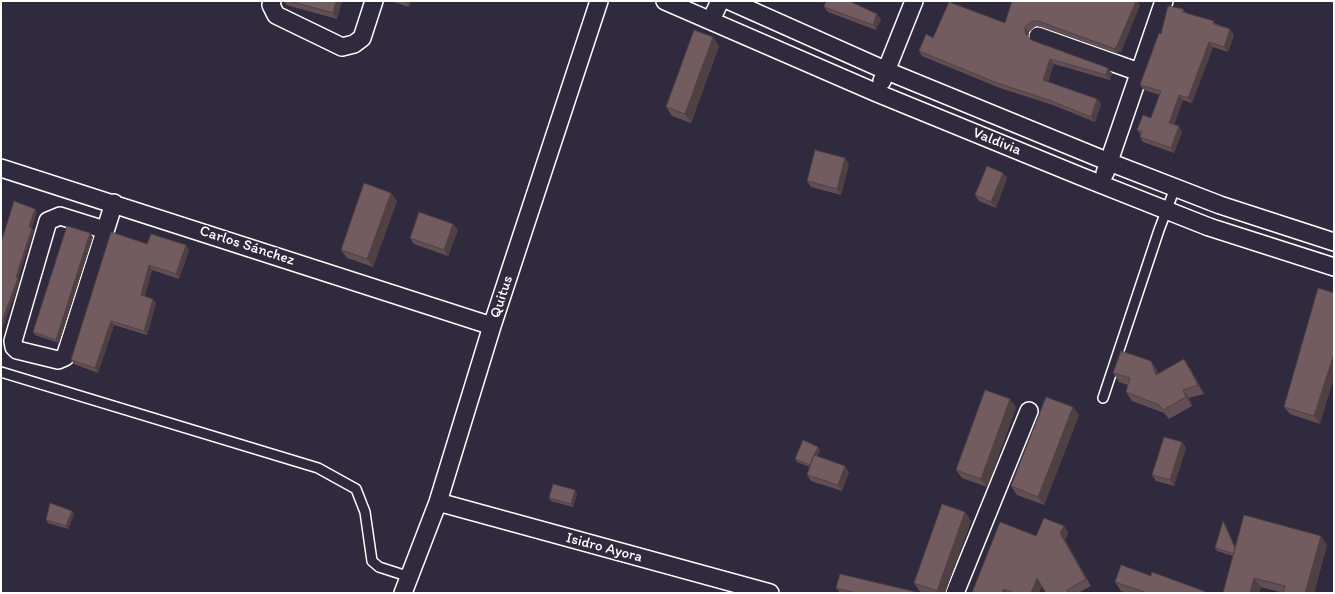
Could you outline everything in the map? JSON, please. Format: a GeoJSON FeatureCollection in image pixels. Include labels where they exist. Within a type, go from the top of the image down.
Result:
{"type":"FeatureCollection","features":[{"type":"Feature","properties":{"kind":"street"},"geometry":{"type":"LineString","coordinates":[[272,1],[271,4],[276,15],[342,47],[354,44],[362,38],[374,1]]}},
{"type":"Feature","properties":{"kind":"street","name":"Quitus"},"geometry":{"type":"LineString","coordinates":[[403,593],[438,502],[492,326],[599,1]]}},
{"type":"Feature","properties":{"kind":"street","name":"Valdivia"},"geometry":{"type":"LineString","coordinates":[[665,1],[877,93],[1166,210],[1209,227],[1334,267]]}},
{"type":"Feature","properties":{"kind":"street"},"geometry":{"type":"LineString","coordinates":[[711,20],[720,1]]}},
{"type":"Feature","properties":{"kind":"street","name":"Valdivia"},"geometry":{"type":"LineString","coordinates":[[730,1],[887,71],[1109,162],[1220,205],[1334,242]]}},
{"type":"Feature","properties":{"kind":"street"},"geometry":{"type":"LineString","coordinates":[[877,93],[914,1]]}},
{"type":"Feature","properties":{"kind":"street"},"geometry":{"type":"LineString","coordinates":[[1101,184],[1161,2]]}},
{"type":"Feature","properties":{"kind":"street"},"geometry":{"type":"LineString","coordinates":[[1038,36],[1139,72]]}},
{"type":"Feature","properties":{"kind":"street","name":"Carlos Sánchez"},"geometry":{"type":"LineString","coordinates":[[1,168],[492,326]]}},
{"type":"Feature","properties":{"kind":"street"},"geometry":{"type":"LineString","coordinates":[[105,230],[60,216],[48,221],[13,341],[14,347],[17,350],[58,360],[66,357],[114,204]]}},
{"type":"Feature","properties":{"kind":"street"},"geometry":{"type":"LineString","coordinates":[[955,593],[1029,411]]}},
{"type":"Feature","properties":{"kind":"street","name":"Isidro Ayora"},"geometry":{"type":"LineString","coordinates":[[438,502],[770,593]]}},
{"type":"Feature","properties":{"kind":"lane"},"geometry":{"type":"LineString","coordinates":[[1103,398],[1166,210],[1175,188]]}},
{"type":"Feature","properties":{"kind":"lane"},"geometry":{"type":"LineString","coordinates":[[1,372],[318,468],[356,489],[365,512],[372,561],[379,567],[410,577]]}},
{"type":"Feature","properties":{"kind":"building"},"geometry":{"type":"Polygon","coordinates":[[[289,1],[336,1],[333,13],[289,1]]]}},
{"type":"Feature","properties":{"kind":"building"},"geometry":{"type":"Polygon","coordinates":[[[826,1],[849,1],[877,14],[873,25],[824,7],[826,1]]]}},
{"type":"Feature","properties":{"kind":"building"},"geometry":{"type":"Polygon","coordinates":[[[1012,1],[1136,1],[1115,49],[1038,21],[1032,21],[1025,27],[1025,33],[1031,40],[1108,68],[1106,75],[1050,59],[1043,80],[1097,99],[1091,117],[1049,100],[997,83],[919,51],[926,34],[933,38],[949,2],[1005,23],[1012,1]]]}},
{"type":"Feature","properties":{"kind":"building"},"geometry":{"type":"Polygon","coordinates":[[[1168,6],[1183,9],[1182,12],[1214,21],[1213,24],[1230,29],[1224,47],[1209,42],[1188,98],[1179,95],[1169,123],[1179,126],[1171,148],[1140,137],[1142,132],[1137,130],[1143,115],[1151,118],[1161,91],[1140,85],[1159,33],[1161,34],[1168,6]]]}},
{"type":"Feature","properties":{"kind":"building"},"geometry":{"type":"Polygon","coordinates":[[[694,30],[713,37],[685,114],[666,107],[694,30]]]}},
{"type":"Feature","properties":{"kind":"building"},"geometry":{"type":"Polygon","coordinates":[[[815,150],[845,158],[837,189],[807,181],[815,150]]]}},
{"type":"Feature","properties":{"kind":"building"},"geometry":{"type":"Polygon","coordinates":[[[987,166],[1003,173],[991,202],[975,195],[987,166]]]}},
{"type":"Feature","properties":{"kind":"building"},"geometry":{"type":"Polygon","coordinates":[[[364,183],[391,193],[367,259],[341,250],[364,183]]]}},
{"type":"Feature","properties":{"kind":"building"},"geometry":{"type":"Polygon","coordinates":[[[14,201],[35,209],[29,227],[32,228],[16,277],[18,278],[1,324],[1,243],[14,201]]]}},
{"type":"Feature","properties":{"kind":"building"},"geometry":{"type":"Polygon","coordinates":[[[419,212],[453,224],[444,250],[410,238],[419,212]]]}},
{"type":"Feature","properties":{"kind":"building"},"geometry":{"type":"Polygon","coordinates":[[[67,226],[90,233],[56,340],[33,332],[67,226]]]}},
{"type":"Feature","properties":{"kind":"building"},"geometry":{"type":"Polygon","coordinates":[[[111,232],[147,244],[151,234],[186,245],[176,274],[149,265],[141,295],[153,299],[144,331],[111,321],[95,368],[71,360],[111,232]]]}},
{"type":"Feature","properties":{"kind":"building"},"geometry":{"type":"Polygon","coordinates":[[[1318,288],[1334,293],[1334,354],[1314,416],[1284,407],[1318,288]]]}},
{"type":"Feature","properties":{"kind":"building"},"geometry":{"type":"Polygon","coordinates":[[[1121,351],[1151,361],[1156,375],[1184,359],[1198,385],[1183,390],[1186,397],[1163,410],[1159,405],[1126,392],[1130,378],[1113,373],[1121,351]]]}},
{"type":"Feature","properties":{"kind":"building"},"geometry":{"type":"Polygon","coordinates":[[[985,390],[1010,399],[981,479],[956,470],[985,390]]]}},
{"type":"Feature","properties":{"kind":"building"},"geometry":{"type":"Polygon","coordinates":[[[1046,397],[1073,407],[1038,497],[1011,486],[1046,397]]]}},
{"type":"Feature","properties":{"kind":"building"},"geometry":{"type":"Polygon","coordinates":[[[1164,437],[1182,442],[1170,480],[1152,475],[1164,437]]]}},
{"type":"Feature","properties":{"kind":"building"},"geometry":{"type":"Polygon","coordinates":[[[803,440],[818,447],[810,465],[795,459],[803,440]]]}},
{"type":"Feature","properties":{"kind":"building"},"geometry":{"type":"Polygon","coordinates":[[[814,455],[845,466],[838,485],[807,475],[814,455]]]}},
{"type":"Feature","properties":{"kind":"building"},"geometry":{"type":"Polygon","coordinates":[[[553,484],[575,490],[571,504],[549,498],[553,484]]]}},
{"type":"Feature","properties":{"kind":"building"},"geometry":{"type":"Polygon","coordinates":[[[50,503],[72,511],[66,526],[46,520],[50,503]]]}},
{"type":"Feature","properties":{"kind":"building"},"geometry":{"type":"Polygon","coordinates":[[[942,504],[965,512],[937,591],[914,583],[942,504]]]}},
{"type":"Feature","properties":{"kind":"building"},"geometry":{"type":"Polygon","coordinates":[[[1244,515],[1321,536],[1305,593],[1283,593],[1285,586],[1254,578],[1250,593],[1223,593],[1244,515]]]}},
{"type":"Feature","properties":{"kind":"building"},"geometry":{"type":"Polygon","coordinates":[[[1044,518],[1064,526],[1060,533],[1086,579],[1067,590],[1069,593],[1046,593],[1037,578],[1031,593],[1014,593],[1004,589],[1002,593],[972,593],[1000,522],[1036,536],[1044,518]]]}},
{"type":"Feature","properties":{"kind":"building"},"geometry":{"type":"Polygon","coordinates":[[[1223,521],[1235,548],[1234,554],[1215,548],[1223,521]]]}},
{"type":"Feature","properties":{"kind":"building"},"geometry":{"type":"Polygon","coordinates":[[[1121,565],[1151,576],[1152,572],[1209,593],[1144,593],[1115,582],[1121,565]]]}},
{"type":"Feature","properties":{"kind":"building"},"geometry":{"type":"Polygon","coordinates":[[[840,574],[916,592],[856,593],[836,588],[840,574]]]}}]}
